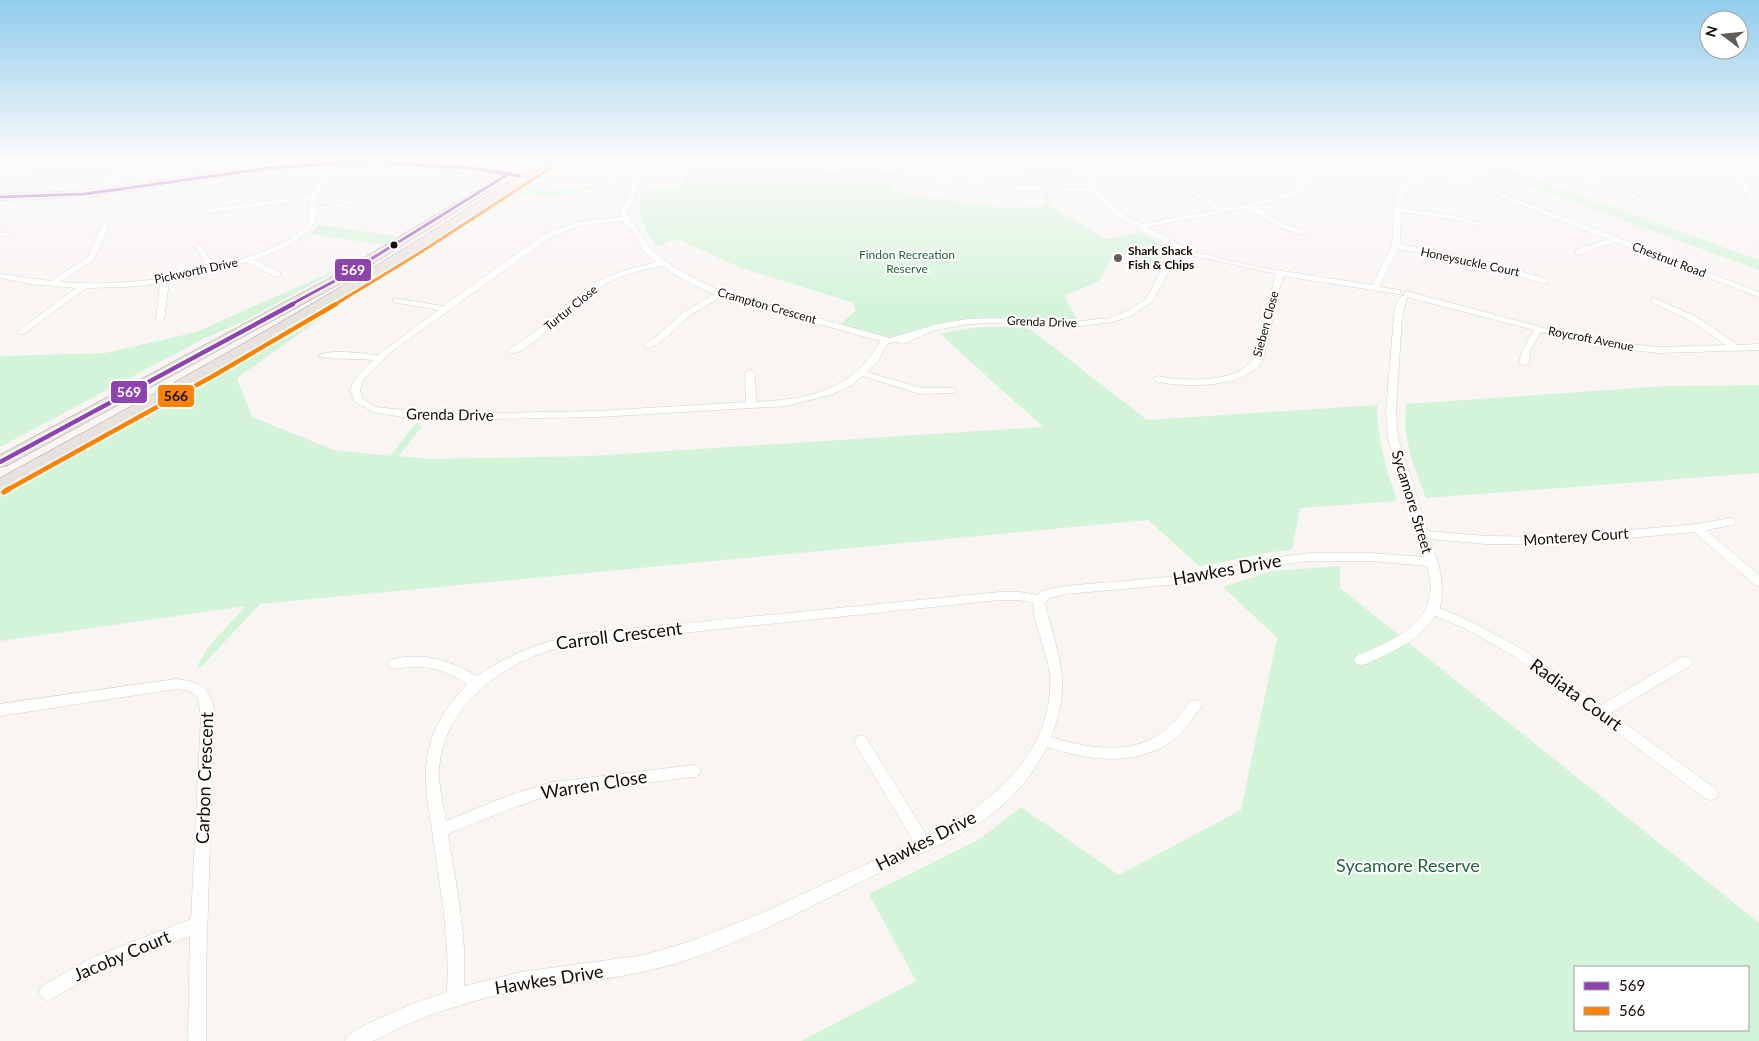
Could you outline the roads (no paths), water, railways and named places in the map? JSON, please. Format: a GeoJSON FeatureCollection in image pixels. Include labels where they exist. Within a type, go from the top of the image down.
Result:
{"type":"FeatureCollection","features":[{"type":"Feature","properties":{"kind":"main road"},"geometry":{"type":"LineString","coordinates":[[0,462],[306,297],[373,259],[452,210]]}},
{"type":"Feature","properties":{"kind":"main road"},"geometry":{"type":"LineString","coordinates":[[0,486],[289,324],[416,248],[470,210]]}},
{"type":"Feature","properties":{"kind":"main road"},"geometry":{"type":"LineString","coordinates":[[306,297],[316,300],[326,298],[416,248]]}},
{"type":"Feature","properties":{"kind":"street"},"geometry":{"type":"LineString","coordinates":[[209,211],[220,210]]}},
{"type":"Feature","properties":{"kind":"street","name":"Pickworth Drive"},"geometry":{"type":"LineString","coordinates":[[3,279],[52,284],[126,284],[212,270],[282,245],[305,230],[314,219],[314,210]]}},
{"type":"Feature","properties":{"kind":"street"},"geometry":{"type":"LineString","coordinates":[[625,218],[628,210]]}},
{"type":"Feature","properties":{"kind":"street","name":"Roycroft Avenue"},"geometry":{"type":"LineString","coordinates":[[1116,210],[1187,251],[1280,273],[1374,289],[1401,297],[1426,300],[1590,341],[1635,348],[1676,350],[1759,346]]}},
{"type":"Feature","properties":{"kind":"street"},"geometry":{"type":"LineString","coordinates":[[1145,228],[1223,210]]}},
{"type":"Feature","properties":{"kind":"street"},"geometry":{"type":"LineString","coordinates":[[1254,210],[1285,227],[1302,233]]}},
{"type":"Feature","properties":{"kind":"street"},"geometry":{"type":"LineString","coordinates":[[1374,289],[1396,246],[1397,210]]}},
{"type":"Feature","properties":{"kind":"street"},"geometry":{"type":"LineString","coordinates":[[1401,210],[1480,224]]}},
{"type":"Feature","properties":{"kind":"street","name":"Chestnut Road"},"geometry":{"type":"LineString","coordinates":[[1539,210],[1759,295]]}},
{"type":"Feature","properties":{"kind":"street","name":"Crampton Crescent"},"geometry":{"type":"LineString","coordinates":[[625,218],[646,248],[662,262],[688,279],[720,294],[864,335],[884,343]]}},
{"type":"Feature","properties":{"kind":"street","name":"Grenda Drive"},"geometry":{"type":"LineString","coordinates":[[625,218],[587,222],[554,232],[444,309],[379,358],[360,378],[355,389],[358,400],[367,406],[402,414],[454,417],[590,414],[787,403],[819,396],[840,388],[861,374],[885,351],[884,343],[899,343],[909,337],[936,328],[973,321],[1075,324],[1121,316],[1139,308],[1150,300],[1157,291],[1170,263],[1187,251]]}},
{"type":"Feature","properties":{"kind":"street"},"geometry":{"type":"LineString","coordinates":[[52,284],[91,258],[106,225]]}},
{"type":"Feature","properties":{"kind":"street"},"geometry":{"type":"LineString","coordinates":[[1579,252],[1616,239]]}},
{"type":"Feature","properties":{"kind":"street"},"geometry":{"type":"LineString","coordinates":[[199,246],[212,270]]}},
{"type":"Feature","properties":{"kind":"street","name":"Honeysuckle Court"},"geometry":{"type":"LineString","coordinates":[[1396,246],[1485,264],[1544,281]]}},
{"type":"Feature","properties":{"kind":"street"},"geometry":{"type":"LineString","coordinates":[[247,259],[277,274]]}},
{"type":"Feature","properties":{"kind":"street","name":"Turtur Close"},"geometry":{"type":"LineString","coordinates":[[512,350],[532,339],[598,286],[621,274],[662,262]]}},
{"type":"Feature","properties":{"kind":"street","name":"Sieben Close"},"geometry":{"type":"LineString","coordinates":[[1158,379],[1181,382],[1223,379],[1240,375],[1254,366],[1258,359],[1280,273]]}},
{"type":"Feature","properties":{"kind":"street"},"geometry":{"type":"LineString","coordinates":[[160,320],[165,279]]}},
{"type":"Feature","properties":{"kind":"street"},"geometry":{"type":"LineString","coordinates":[[21,332],[85,285]]}},
{"type":"Feature","properties":{"kind":"street"},"geometry":{"type":"LineString","coordinates":[[648,346],[666,334],[684,316],[720,294]]}},
{"type":"Feature","properties":{"kind":"street","name":"Sycamore Street"},"geometry":{"type":"LineString","coordinates":[[1401,297],[1394,362],[1392,425],[1396,450],[1431,562],[1437,590],[1433,610]]}},
{"type":"Feature","properties":{"kind":"street"},"geometry":{"type":"LineString","coordinates":[[396,300],[444,309]]}},
{"type":"Feature","properties":{"kind":"street"},"geometry":{"type":"LineString","coordinates":[[1654,300],[1694,319],[1736,348]]}},
{"type":"Feature","properties":{"kind":"street"},"geometry":{"type":"LineString","coordinates":[[1524,363],[1526,351],[1539,329]]}},
{"type":"Feature","properties":{"kind":"street"},"geometry":{"type":"LineString","coordinates":[[323,356],[344,355],[379,358]]}},
{"type":"Feature","properties":{"kind":"street"},"geometry":{"type":"LineString","coordinates":[[750,373],[751,405]]}},
{"type":"Feature","properties":{"kind":"street"},"geometry":{"type":"LineString","coordinates":[[861,374],[920,391],[952,390]]}},
{"type":"Feature","properties":{"kind":"street","name":"Monterey Court"},"geometry":{"type":"LineString","coordinates":[[1422,534],[1486,540],[1551,541],[1697,528],[1730,522]]}},
{"type":"Feature","properties":{"kind":"street"},"geometry":{"type":"LineString","coordinates":[[1697,528],[1759,582]]}},
{"type":"Feature","properties":{"kind":"street","name":"Hawkes Drive"},"geometry":{"type":"LineString","coordinates":[[354,1041],[423,1009],[455,998],[522,981],[618,969],[660,960],[697,948],[734,934],[924,845],[969,821],[991,806],[1011,788],[1024,773],[1044,740],[1054,705],[1056,667],[1053,650],[1040,610],[1041,600],[1045,594],[1203,578],[1222,575],[1257,564],[1289,560],[1359,556],[1431,562]]}},
{"type":"Feature","properties":{"kind":"street","name":"Carroll Crescent"},"geometry":{"type":"LineString","coordinates":[[455,998],[457,960],[455,929],[432,778],[436,745],[452,712],[478,683],[508,661],[547,645],[564,641],[1000,596],[1019,596],[1041,600]]}},
{"type":"Feature","properties":{"kind":"street"},"geometry":{"type":"LineString","coordinates":[[1361,660],[1385,649],[1416,630],[1424,624],[1433,610]]}},
{"type":"Feature","properties":{"kind":"street","name":"Radiata Court"},"geometry":{"type":"LineString","coordinates":[[1433,610],[1468,625],[1519,653],[1711,794]]}},
{"type":"Feature","properties":{"kind":"street"},"geometry":{"type":"LineString","coordinates":[[395,664],[414,660],[440,663],[478,683]]}},
{"type":"Feature","properties":{"kind":"street"},"geometry":{"type":"LineString","coordinates":[[1600,712],[1686,662]]}},
{"type":"Feature","properties":{"kind":"street","name":"Carbon Crescent"},"geometry":{"type":"LineString","coordinates":[[0,710],[176,684],[192,686],[200,690],[205,696],[208,717],[199,924],[197,1041]]}},
{"type":"Feature","properties":{"kind":"street"},"geometry":{"type":"LineString","coordinates":[[1044,740],[1088,752],[1114,754],[1133,752],[1150,747],[1164,739],[1176,730],[1196,705]]}},
{"type":"Feature","properties":{"kind":"street"},"geometry":{"type":"LineString","coordinates":[[861,741],[924,845]]}},
{"type":"Feature","properties":{"kind":"street","name":"Warren Close"},"geometry":{"type":"LineString","coordinates":[[440,830],[515,800],[553,788],[694,771]]}},
{"type":"Feature","properties":{"kind":"street","name":"Jacoby Court"},"geometry":{"type":"LineString","coordinates":[[48,992],[96,964],[199,924]]}},
{"type":"Feature","properties":{"kind":"place","name":"Shark Shack Fish & Chips"},"geometry":{"type":"Point","coordinates":[1118,258]}},
{"type":"Feature","properties":{"kind":"park label","name":"Findon Recreation Reserve"},"geometry":{"type":"Point","coordinates":[907,262]}},
{"type":"Feature","properties":{"kind":"park label","name":"Sycamore Reserve"},"geometry":{"type":"Point","coordinates":[1408,866]}}]}
